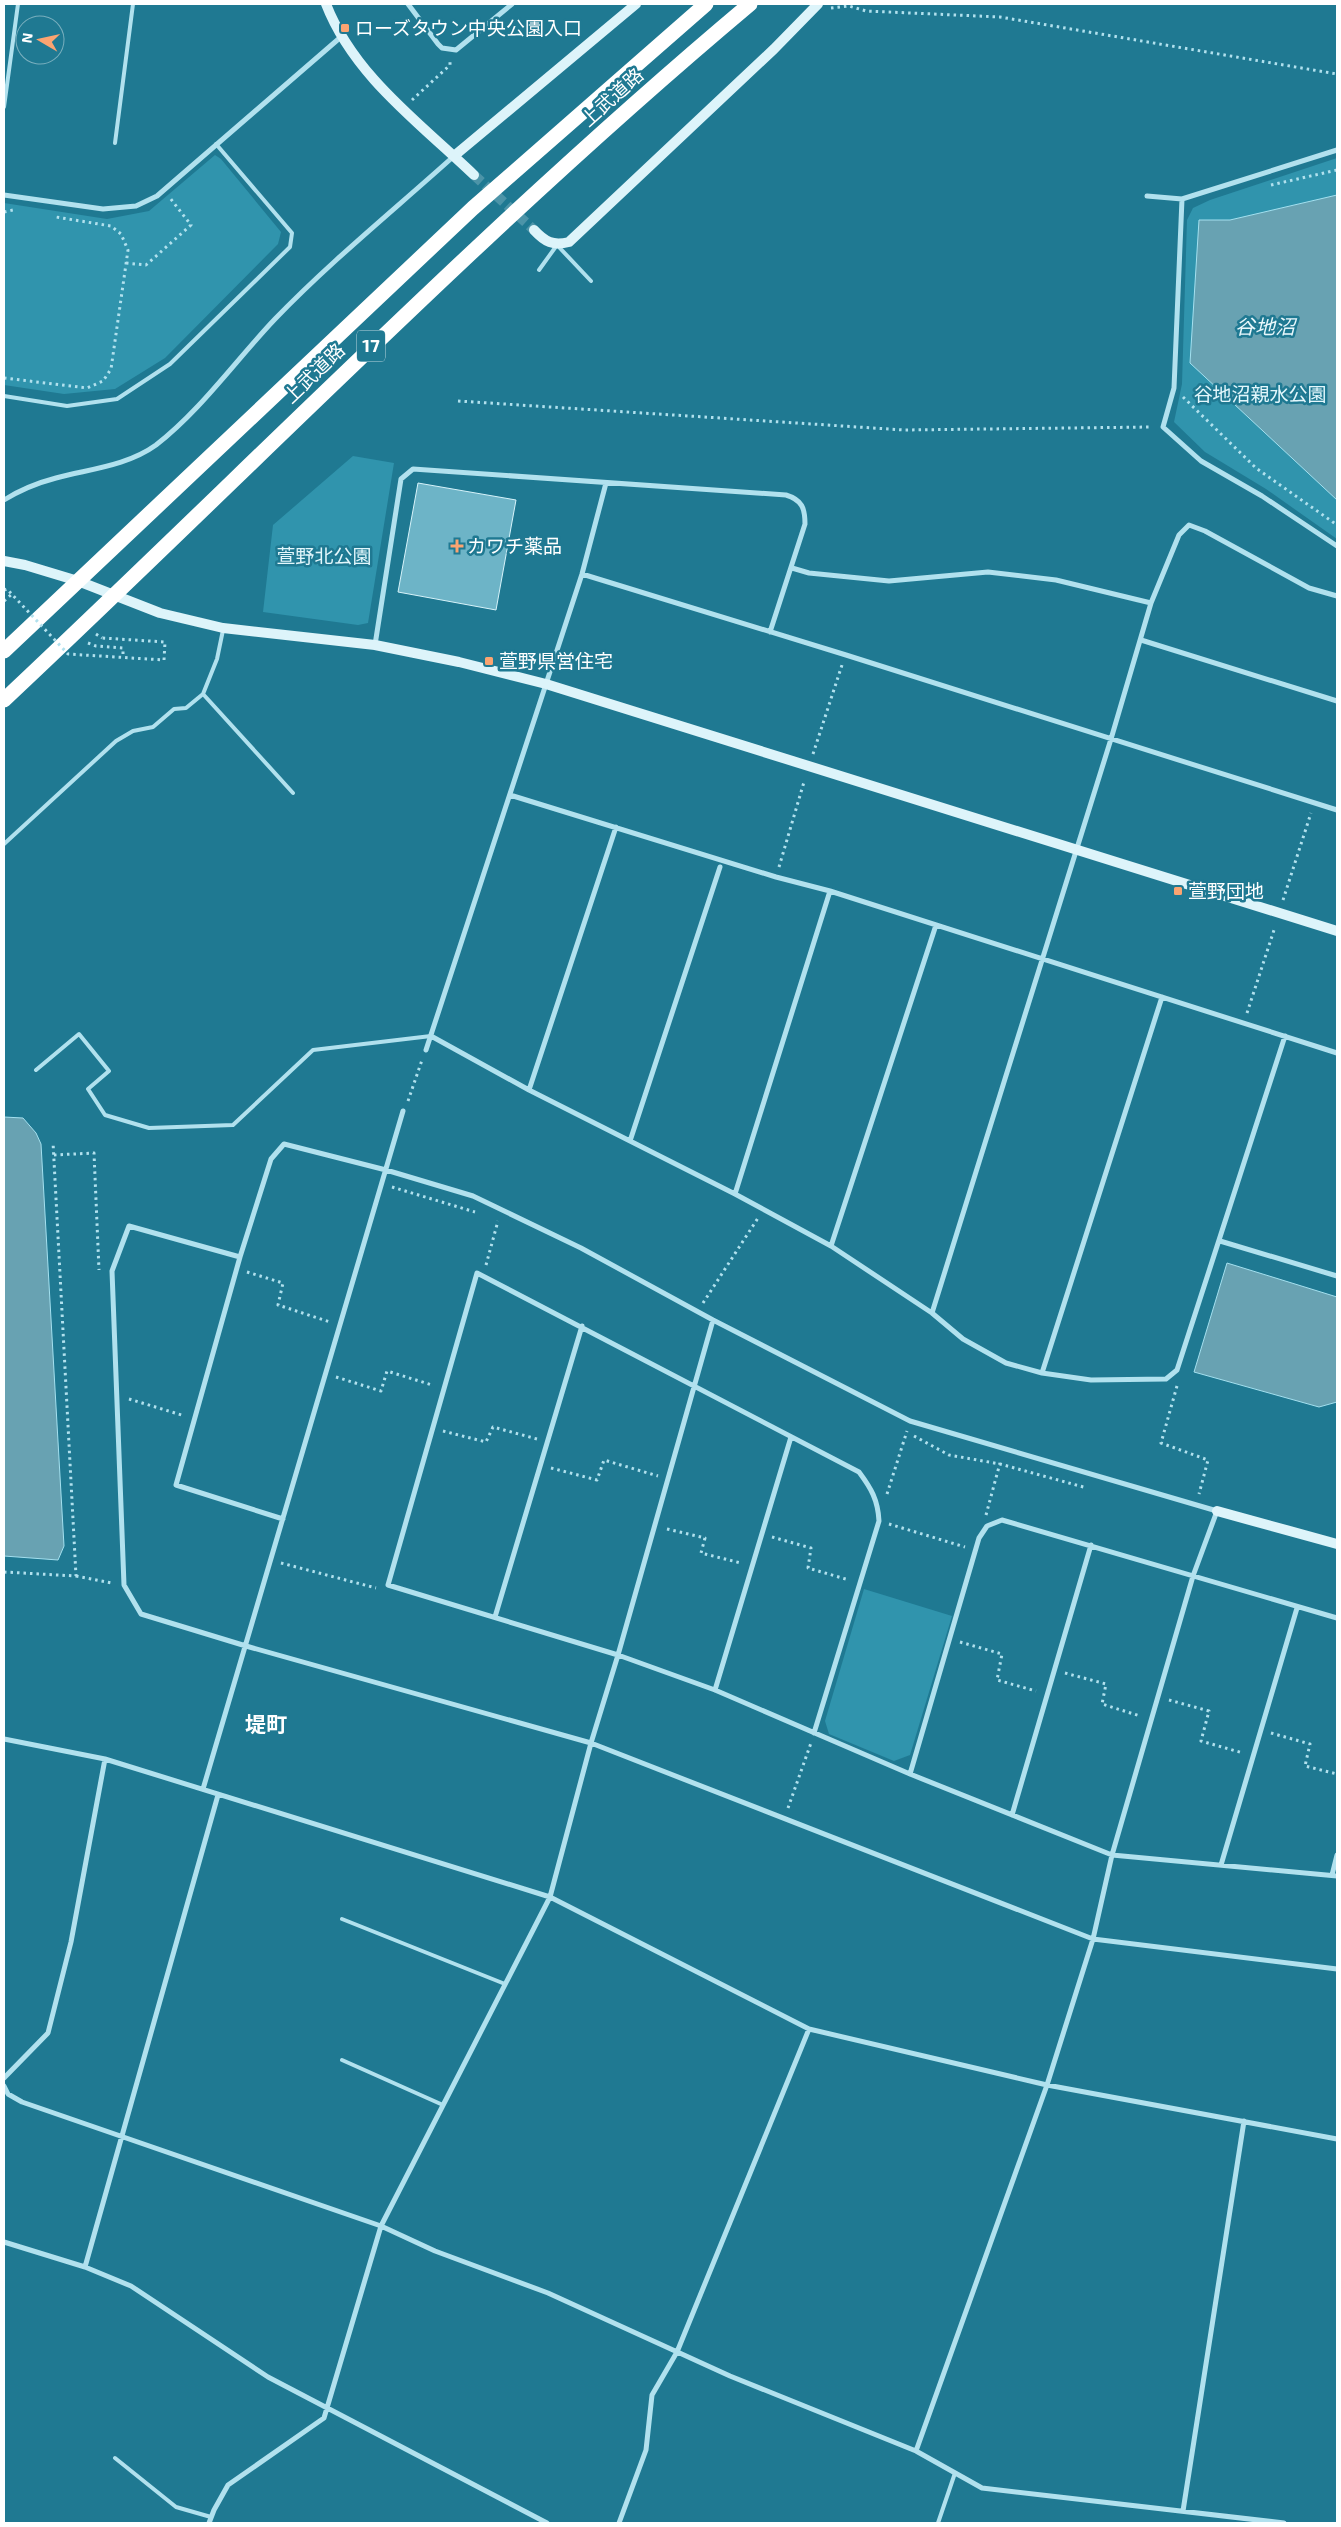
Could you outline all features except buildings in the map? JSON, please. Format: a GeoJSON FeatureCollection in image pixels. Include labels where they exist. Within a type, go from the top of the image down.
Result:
{"type":"FeatureCollection","features":[{"type":"Feature","properties":{"kind":"highway","name":"上武道路"},"geometry":{"type":"LineString","coordinates":[[4,651],[473,208],[706,4]]}},
{"type":"Feature","properties":{"kind":"highway","name":"上武道路"},"geometry":{"type":"LineString","coordinates":[[4,700],[115,596],[383,334],[674,67],[750,4]]}},
{"type":"Feature","properties":{"kind":"street"},"geometry":{"type":"LineString","coordinates":[[326,4],[342,35],[378,85],[474,175]]}},
{"type":"Feature","properties":{"kind":"street"},"geometry":{"type":"LineString","coordinates":[[408,4],[438,44],[450,50],[462,48],[512,4]]}},
{"type":"Feature","properties":{"kind":"street"},"geometry":{"type":"LineString","coordinates":[[4,500],[22,490],[56,478],[103,468],[129,459],[154,446],[184,420],[276,318],[307,288],[454,156],[636,4]]}},
{"type":"Feature","properties":{"kind":"street"},"geometry":{"type":"LineString","coordinates":[[534,230],[544,240],[557,245],[569,242],[586,228],[818,4]]}},
{"type":"Feature","properties":{"kind":"street"},"geometry":{"type":"LineString","coordinates":[[4,194],[103,209],[136,206],[164,189],[342,35]]}},
{"type":"Feature","properties":{"kind":"street"},"geometry":{"type":"LineString","coordinates":[[1147,196],[1182,199],[1337,150]]}},
{"type":"Feature","properties":{"kind":"street"},"geometry":{"type":"LineString","coordinates":[[1182,199],[1174,388],[1163,427],[1201,461],[1262,496],[1337,546]]}},
{"type":"Feature","properties":{"kind":"street"},"geometry":{"type":"LineString","coordinates":[[375,645],[401,480],[413,469],[786,495],[795,498],[802,504],[805,512],[805,524],[770,632]]}},
{"type":"Feature","properties":{"kind":"street"},"geometry":{"type":"LineString","coordinates":[[426,1050],[582,574],[606,483]]}},
{"type":"Feature","properties":{"kind":"street"},"geometry":{"type":"LineString","coordinates":[[932,1313],[1041,958],[1111,739],[1151,603],[1180,535],[1189,525],[1205,531],[1309,588],[1337,596]]}},
{"type":"Feature","properties":{"kind":"street"},"geometry":{"type":"LineString","coordinates":[[4,561],[25,565],[78,581],[160,613],[223,628],[375,645],[459,662],[546,684],[1337,931]]}},
{"type":"Feature","properties":{"kind":"street"},"geometry":{"type":"LineString","coordinates":[[792,568],[809,573],[889,581],[988,572],[1056,580],[1151,603]]}},
{"type":"Feature","properties":{"kind":"street"},"geometry":{"type":"LineString","coordinates":[[582,574],[846,654],[1337,810]]}},
{"type":"Feature","properties":{"kind":"street"},"geometry":{"type":"LineString","coordinates":[[1141,640],[1337,701]]}},
{"type":"Feature","properties":{"kind":"street"},"geometry":{"type":"LineString","coordinates":[[510,795],[776,877],[830,891],[1337,1053]]}},
{"type":"Feature","properties":{"kind":"street"},"geometry":{"type":"LineString","coordinates":[[529,1090],[616,827]]}},
{"type":"Feature","properties":{"kind":"street"},"geometry":{"type":"LineString","coordinates":[[630,1141],[720,867]]}},
{"type":"Feature","properties":{"kind":"street"},"geometry":{"type":"LineString","coordinates":[[735,1194],[830,891]]}},
{"type":"Feature","properties":{"kind":"street"},"geometry":{"type":"LineString","coordinates":[[831,1246],[936,925]]}},
{"type":"Feature","properties":{"kind":"street"},"geometry":{"type":"LineString","coordinates":[[1042,1374],[1162,997]]}},
{"type":"Feature","properties":{"kind":"street"},"geometry":{"type":"LineString","coordinates":[[431,1036],[529,1090],[735,1194],[831,1246],[932,1313],[963,1339],[1006,1363],[1042,1374],[1091,1380],[1166,1379],[1177,1370],[1285,1036]]}},
{"type":"Feature","properties":{"kind":"street"},"geometry":{"type":"LineString","coordinates":[[203,1789],[403,1111]]}},
{"type":"Feature","properties":{"kind":"street"},"geometry":{"type":"LineString","coordinates":[[283,1519],[176,1485],[196,1419],[236,1270],[271,1159],[284,1144],[386,1170],[474,1196],[581,1248],[697,1312],[910,1421],[1196,1505],[1337,1544]]}},
{"type":"Feature","properties":{"kind":"street"},"geometry":{"type":"LineString","coordinates":[[240,1257],[129,1226],[112,1271],[124,1585],[141,1614],[246,1646],[591,1743],[1093,1939],[1337,1968]]}},
{"type":"Feature","properties":{"kind":"street"},"geometry":{"type":"LineString","coordinates":[[1220,1241],[1337,1276]]}},
{"type":"Feature","properties":{"kind":"street"},"geometry":{"type":"LineString","coordinates":[[814,1733],[879,1521],[878,1506],[872,1489],[859,1472],[477,1272],[388,1585],[618,1656],[715,1690],[814,1733],[910,1774],[1112,1855],[1334,1875],[1337,1855]]}},
{"type":"Feature","properties":{"kind":"street"},"geometry":{"type":"LineString","coordinates":[[210,2523],[228,2485],[324,2418],[381,2226],[550,1896],[591,1743],[618,1656],[713,1320]]}},
{"type":"Feature","properties":{"kind":"street"},"geometry":{"type":"LineString","coordinates":[[495,1617],[582,1326]]}},
{"type":"Feature","properties":{"kind":"street"},"geometry":{"type":"LineString","coordinates":[[715,1690],[791,1437]]}},
{"type":"Feature","properties":{"kind":"street"},"geometry":{"type":"LineString","coordinates":[[916,2451],[1047,2085],[1093,1939],[1112,1855],[1193,1576],[1217,1511]]}},
{"type":"Feature","properties":{"kind":"street"},"geometry":{"type":"LineString","coordinates":[[910,1774],[979,1538],[987,1526],[1002,1520],[1297,1608],[1337,1618]]}},
{"type":"Feature","properties":{"kind":"street"},"geometry":{"type":"LineString","coordinates":[[1012,1815],[1091,1545]]}},
{"type":"Feature","properties":{"kind":"street"},"geometry":{"type":"LineString","coordinates":[[1221,1866],[1297,1608]]}},
{"type":"Feature","properties":{"kind":"street"},"geometry":{"type":"LineString","coordinates":[[4,1739],[105,1759],[550,1896],[809,2029],[1047,2085],[1337,2139]]}},
{"type":"Feature","properties":{"kind":"street"},"geometry":{"type":"LineString","coordinates":[[4,2078],[48,2033],[71,1942],[105,1759]]}},
{"type":"Feature","properties":{"kind":"street"},"geometry":{"type":"LineString","coordinates":[[86,2267],[218,1795]]}},
{"type":"Feature","properties":{"kind":"street"},"geometry":{"type":"LineString","coordinates":[[618,2523],[646,2450],[652,2395],[677,2352],[809,2029]]}},
{"type":"Feature","properties":{"kind":"street"},"geometry":{"type":"LineString","coordinates":[[4,2086],[8,2094],[22,2102],[381,2226],[436,2251],[548,2293],[677,2352],[916,2451],[982,2488],[1284,2523]]}},
{"type":"Feature","properties":{"kind":"street"},"geometry":{"type":"LineString","coordinates":[[1183,2511],[1244,2121]]}},
{"type":"Feature","properties":{"kind":"street"},"geometry":{"type":"LineString","coordinates":[[4,2242],[86,2267],[130,2286],[268,2377],[547,2523]]}},
{"type":"Feature","properties":{"kind":"lane"},"geometry":{"type":"LineString","coordinates":[[4,107],[18,4]]}},
{"type":"Feature","properties":{"kind":"lane"},"geometry":{"type":"LineString","coordinates":[[115,143],[133,4]]}},
{"type":"Feature","properties":{"kind":"lane"},"geometry":{"type":"LineString","coordinates":[[4,396],[67,406],[117,399],[170,364],[290,247],[292,233],[216,144]]}},
{"type":"Feature","properties":{"kind":"lane"},"geometry":{"type":"LineString","coordinates":[[539,270],[557,245],[591,281]]}},
{"type":"Feature","properties":{"kind":"lane"},"geometry":{"type":"LineString","coordinates":[[4,844],[116,741],[133,731],[153,727],[174,709],[186,708],[203,694],[217,659],[223,628]]}},
{"type":"Feature","properties":{"kind":"lane"},"geometry":{"type":"LineString","coordinates":[[203,694],[293,793]]}},
{"type":"Feature","properties":{"kind":"lane"},"geometry":{"type":"LineString","coordinates":[[36,1070],[79,1034],[109,1071],[88,1089],[105,1115],[149,1128],[232,1125],[313,1050],[431,1036]]}},
{"type":"Feature","properties":{"kind":"lane"},"geometry":{"type":"LineString","coordinates":[[342,1919],[505,1984]]}},
{"type":"Feature","properties":{"kind":"lane"},"geometry":{"type":"LineString","coordinates":[[342,2060],[443,2105]]}},
{"type":"Feature","properties":{"kind":"lane"},"geometry":{"type":"LineString","coordinates":[[115,2458],[176,2507],[212,2517]]}},
{"type":"Feature","properties":{"kind":"lane"},"geometry":{"type":"LineString","coordinates":[[938,2523],[955,2473]]}},
{"type":"Feature","properties":{"kind":"path"},"geometry":{"type":"LineString","coordinates":[[831,8],[849,6],[866,11],[1000,17],[1337,74]]}},
{"type":"Feature","properties":{"kind":"path"},"geometry":{"type":"LineString","coordinates":[[411,100],[450,65],[450,50]]}},
{"type":"Feature","properties":{"kind":"path"},"geometry":{"type":"LineString","coordinates":[[126,263],[146,265],[191,225],[164,189]]}},
{"type":"Feature","properties":{"kind":"path"},"geometry":{"type":"LineString","coordinates":[[4,212],[11,210],[20,211]]}},
{"type":"Feature","properties":{"kind":"path"},"geometry":{"type":"LineString","coordinates":[[4,378],[87,388],[103,381],[111,369],[128,250],[121,234],[111,226],[48,215]]}},
{"type":"Feature","properties":{"kind":"path"},"geometry":{"type":"LineString","coordinates":[[1174,388],[1256,468],[1337,525]]}},
{"type":"Feature","properties":{"kind":"path"},"geometry":{"type":"LineString","coordinates":[[458,400],[904,430],[1163,427]]}},
{"type":"Feature","properties":{"kind":"path"},"geometry":{"type":"LineString","coordinates":[[4,590],[7,589],[68,654],[164,660],[165,642],[102,638]]}},
{"type":"Feature","properties":{"kind":"path"},"geometry":{"type":"LineString","coordinates":[[4,602],[12,594]]}},
{"type":"Feature","properties":{"kind":"path"},"geometry":{"type":"LineString","coordinates":[[96,646],[123,648],[123,657]]}},
{"type":"Feature","properties":{"kind":"path"},"geometry":{"type":"LineString","coordinates":[[813,754],[846,654]]}},
{"type":"Feature","properties":{"kind":"path"},"geometry":{"type":"LineString","coordinates":[[776,877],[804,782]]}},
{"type":"Feature","properties":{"kind":"path"},"geometry":{"type":"LineString","coordinates":[[1283,900],[1314,802]]}},
{"type":"Feature","properties":{"kind":"path"},"geometry":{"type":"LineString","coordinates":[[1244,1023],[1276,924]]}},
{"type":"Feature","properties":{"kind":"path"},"geometry":{"type":"LineString","coordinates":[[413,1090],[426,1050]]}},
{"type":"Feature","properties":{"kind":"path"},"geometry":{"type":"LineString","coordinates":[[54,1142],[76,1576]]}},
{"type":"Feature","properties":{"kind":"path"},"geometry":{"type":"LineString","coordinates":[[54,1155],[94,1153],[99,1280],[112,1280]]}},
{"type":"Feature","properties":{"kind":"path"},"geometry":{"type":"LineString","coordinates":[[697,1312],[763,1209]]}},
{"type":"Feature","properties":{"kind":"path"},"geometry":{"type":"LineString","coordinates":[[483,1276],[498,1221]]}},
{"type":"Feature","properties":{"kind":"path"},"geometry":{"type":"LineString","coordinates":[[236,1270],[283,1283],[278,1305],[340,1325]]}},
{"type":"Feature","properties":{"kind":"path"},"geometry":{"type":"LineString","coordinates":[[326,1374],[380,1391],[387,1372],[445,1389]]}},
{"type":"Feature","properties":{"kind":"path"},"geometry":{"type":"LineString","coordinates":[[1177,1386],[1161,1443],[1208,1460],[1196,1505]]}},
{"type":"Feature","properties":{"kind":"path"},"geometry":{"type":"LineString","coordinates":[[116,1395],[196,1419]]}},
{"type":"Feature","properties":{"kind":"path"},"geometry":{"type":"LineString","coordinates":[[910,1421],[879,1521],[976,1550]]}},
{"type":"Feature","properties":{"kind":"path"},"geometry":{"type":"LineString","coordinates":[[433,1429],[486,1442],[493,1427],[547,1442]]}},
{"type":"Feature","properties":{"kind":"path"},"geometry":{"type":"LineString","coordinates":[[979,1538],[1004,1448]]}},
{"type":"Feature","properties":{"kind":"path"},"geometry":{"type":"LineString","coordinates":[[540,1465],[597,1480],[604,1460],[667,1479]]}},
{"type":"Feature","properties":{"kind":"path"},"geometry":{"type":"LineString","coordinates":[[654,1526],[705,1538],[701,1553],[752,1566]]}},
{"type":"Feature","properties":{"kind":"path"},"geometry":{"type":"LineString","coordinates":[[761,1535],[811,1548],[808,1568],[860,1584]]}},
{"type":"Feature","properties":{"kind":"path"},"geometry":{"type":"LineString","coordinates":[[271,1560],[374,1589],[393,1586]]}},
{"type":"Feature","properties":{"kind":"path"},"geometry":{"type":"LineString","coordinates":[[5,1572],[76,1576],[124,1585]]}},
{"type":"Feature","properties":{"kind":"path"},"geometry":{"type":"LineString","coordinates":[[950,1639],[1002,1654],[997,1680],[1048,1694]]}},
{"type":"Feature","properties":{"kind":"path"},"geometry":{"type":"LineString","coordinates":[[1055,1670],[1106,1684],[1102,1704],[1152,1720]]}},
{"type":"Feature","properties":{"kind":"path"},"geometry":{"type":"LineString","coordinates":[[1158,1697],[1209,1711],[1202,1741],[1253,1756]]}},
{"type":"Feature","properties":{"kind":"path"},"geometry":{"type":"LineString","coordinates":[[1260,1731],[1310,1744],[1305,1766],[1337,1774]]}},
{"type":"Feature","properties":{"kind":"path"},"geometry":{"type":"LineString","coordinates":[[784,1819],[814,1733]]}},
{"type":"Feature","properties":{"kind":"green space"},"geometry":{"type":"Polygon","coordinates":[[[215,155],[221,159],[281,232],[278,244],[165,358],[115,389],[64,394],[4,385],[4,203],[107,219],[149,211],[215,155]]]}},
{"type":"Feature","properties":{"kind":"green space","name":"谷地沼"},"geometry":{"type":"Polygon","coordinates":[[[1337,158],[1337,539],[1266,489],[1205,452],[1174,422],[1182,384],[1187,220],[1193,208],[1210,200],[1337,158]]]}},
{"type":"Feature","properties":{"kind":"green space","name":"萱野北公園"},"geometry":{"type":"Polygon","coordinates":[[[353,456],[394,463],[368,623],[358,625],[263,612],[273,525],[353,456]]]}},
{"type":"Feature","properties":{"kind":"green space"},"geometry":{"type":"Polygon","coordinates":[[[864,1589],[952,1616],[910,1755],[894,1761],[829,1734],[825,1721],[864,1589]]]}},
{"type":"Feature","properties":{"kind":"water","name":"谷地沼"},"geometry":{"type":"Polygon","coordinates":[[[1337,195],[1337,500],[1190,363],[1199,220],[1230,220],[1337,195]]]}},
{"type":"Feature","properties":{"kind":"water"},"geometry":{"type":"Polygon","coordinates":[[[4,1117],[23,1118],[36,1133],[41,1144],[64,1546],[58,1560],[4,1556],[4,1117]]]}},
{"type":"Feature","properties":{"kind":"water"},"geometry":{"type":"Polygon","coordinates":[[[1227,1263],[1337,1297],[1337,1402],[1319,1407],[1194,1372],[1227,1263]]]}},
{"type":"Feature","properties":{"kind":"tunnel"},"geometry":{"type":"LineString","coordinates":[[474,175],[534,230]]}},
{"type":"Feature","properties":{"kind":"place","name":"ローズタウン中央公園入口"},"geometry":{"type":"Point","coordinates":[345,28]}},
{"type":"Feature","properties":{"kind":"place","name":"カワチ薬品"},"geometry":{"type":"Point","coordinates":[457,546]}},
{"type":"Feature","properties":{"kind":"place","name":"萱野県営住宅"},"geometry":{"type":"Point","coordinates":[489,661]}},
{"type":"Feature","properties":{"kind":"place","name":"萱野団地"},"geometry":{"type":"Point","coordinates":[1178,891]}},
{"type":"Feature","properties":{"kind":"district","name":"堤町"},"geometry":{"type":"Point","coordinates":[266,1725]}},
{"type":"Feature","properties":{"kind":"park label","name":"谷地沼親水公園"},"geometry":{"type":"Point","coordinates":[1260,394]}}]}
